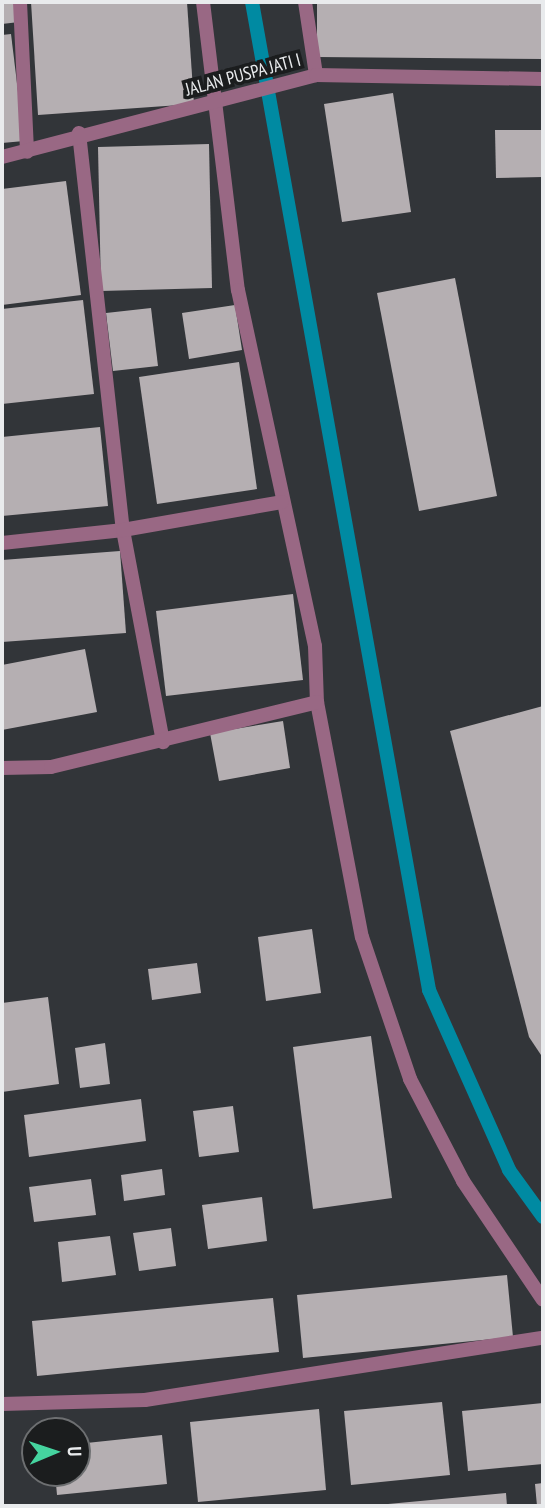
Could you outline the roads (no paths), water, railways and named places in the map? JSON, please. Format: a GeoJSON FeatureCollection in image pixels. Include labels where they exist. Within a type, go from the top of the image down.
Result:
{"type":"FeatureCollection","features":[{"type":"Feature","properties":{"kind":"street"},"geometry":{"type":"LineString","coordinates":[[20,2],[27,152]]}},
{"type":"Feature","properties":{"kind":"street"},"geometry":{"type":"LineString","coordinates":[[203,2],[226,102],[238,289],[315,646],[317,702],[362,937],[410,1079],[463,1181],[543,1300]]}},
{"type":"Feature","properties":{"kind":"street"},"geometry":{"type":"LineString","coordinates":[[305,2],[316,75]]}},
{"type":"Feature","properties":{"kind":"street","name":"JALAN PUSPA JATI I"},"geometry":{"type":"LineString","coordinates":[[2,157],[27,152],[79,133],[226,102],[294,84],[316,75],[543,79]]}},
{"type":"Feature","properties":{"kind":"street"},"geometry":{"type":"LineString","coordinates":[[79,133],[123,530],[163,742]]}},
{"type":"Feature","properties":{"kind":"street"},"geometry":{"type":"LineString","coordinates":[[2,543],[123,530],[282,502]]}},
{"type":"Feature","properties":{"kind":"street"},"geometry":{"type":"LineString","coordinates":[[2,768],[51,767],[163,742],[317,702]]}},
{"type":"Feature","properties":{"kind":"street"},"geometry":{"type":"LineString","coordinates":[[2,1404],[145,1400],[543,1338]]}},
{"type":"Feature","properties":{"kind":"waterway"},"geometry":{"type":"LineString","coordinates":[[252,2],[429,990],[509,1170],[543,1217]]}}]}
